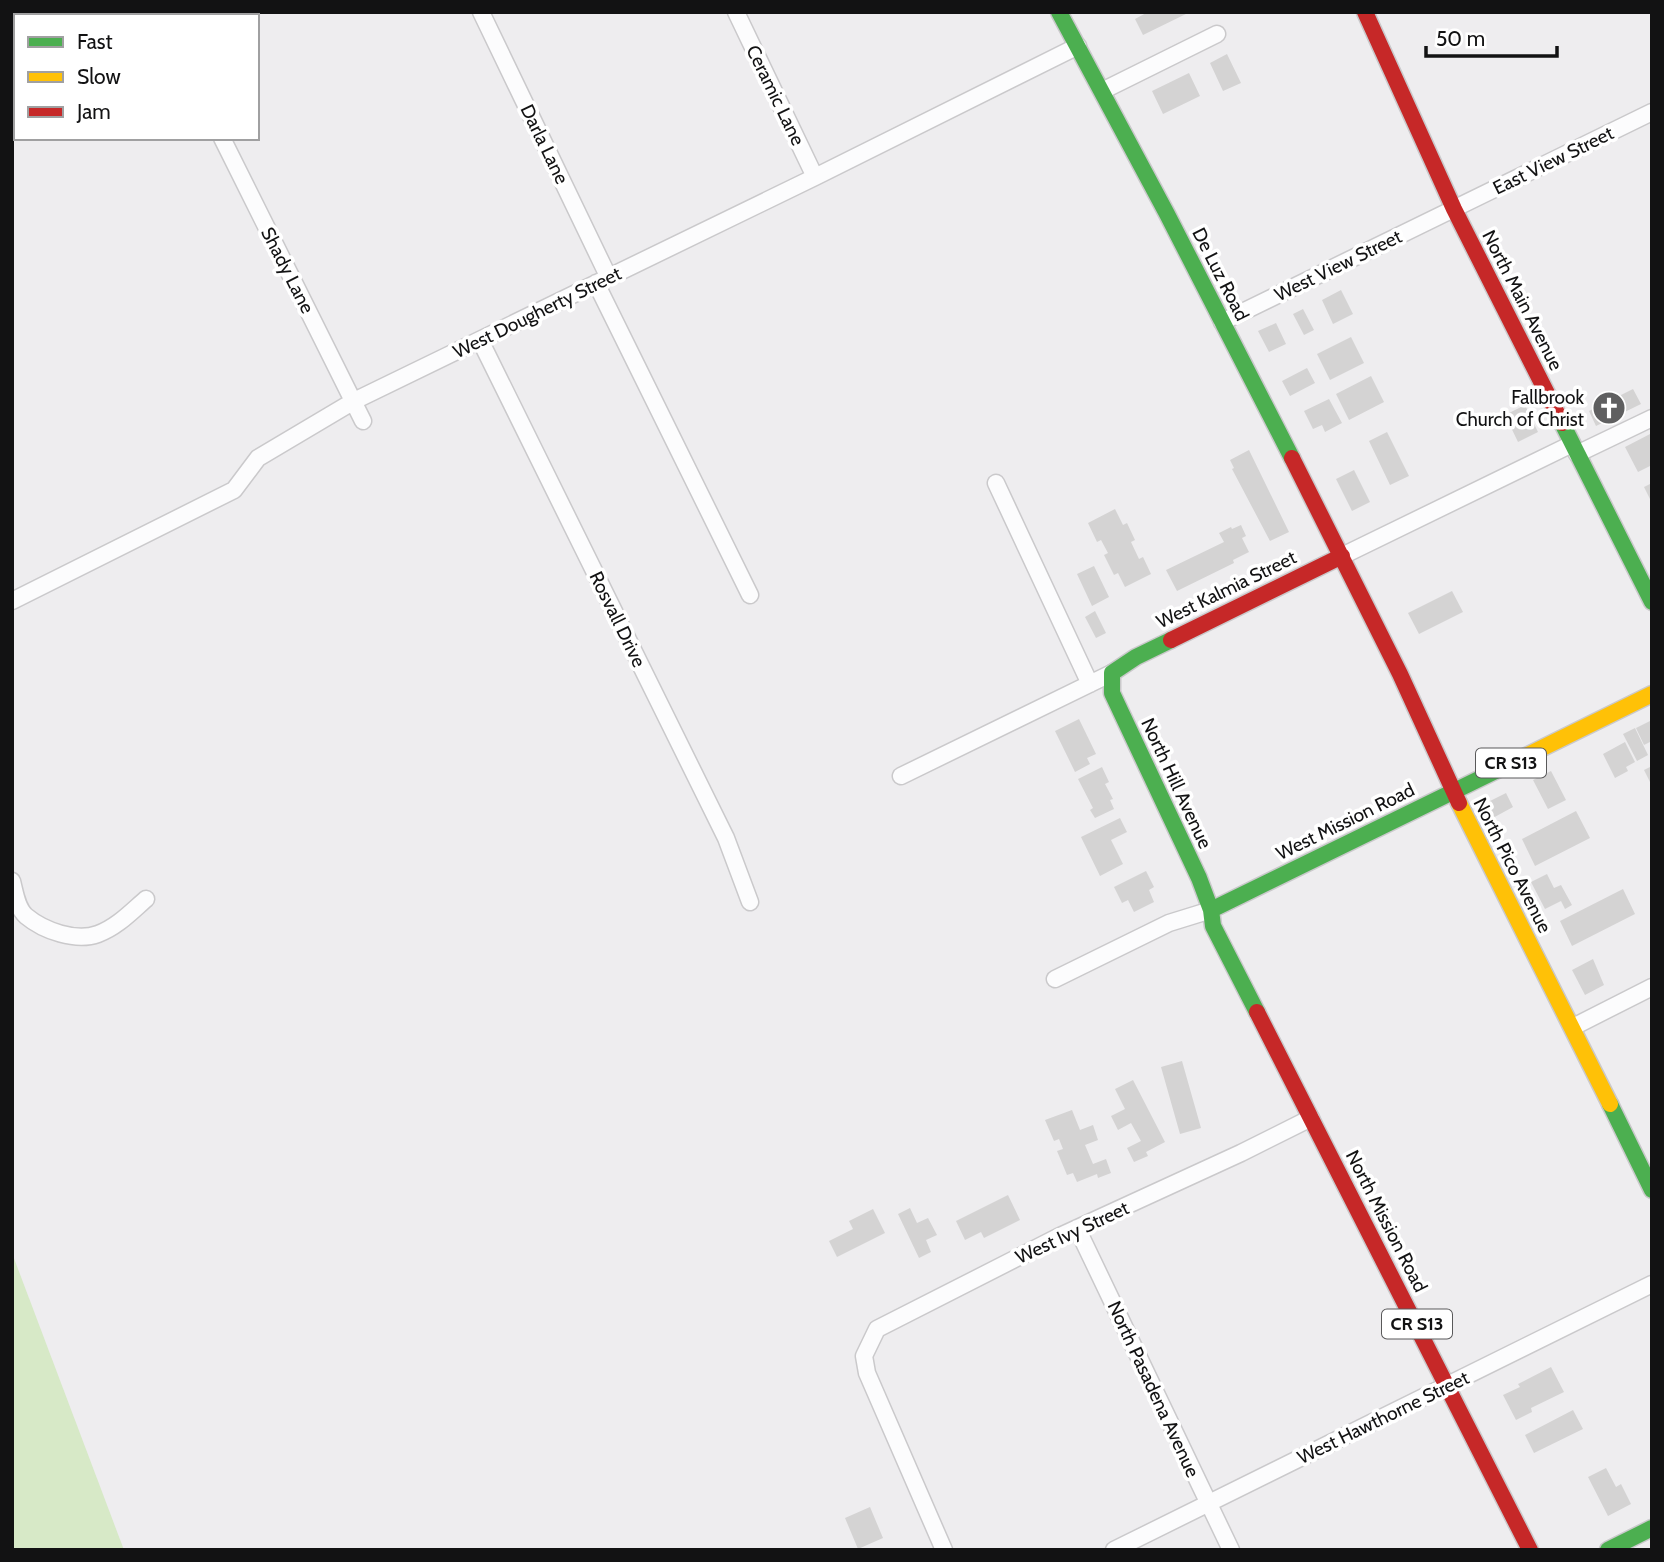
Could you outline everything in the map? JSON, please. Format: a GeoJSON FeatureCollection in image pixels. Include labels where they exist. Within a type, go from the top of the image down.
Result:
{"type":"FeatureCollection","features":[{"type":"Feature","properties":{"kind":"main road","name":"De Luz Road"},"geometry":{"type":"LineString","coordinates":[[1059,12],[1342,556]]}},
{"type":"Feature","properties":{"kind":"main road","name":"North Main Avenue"},"geometry":{"type":"LineString","coordinates":[[1365,12],[1454,209],[1652,602]]}},
{"type":"Feature","properties":{"kind":"main road","name":"West Kalmia Street"},"geometry":{"type":"LineString","coordinates":[[1112,673],[1136,657],[1342,556]]}},
{"type":"Feature","properties":{"kind":"main road","name":"North Pico Avenue"},"geometry":{"type":"LineString","coordinates":[[1342,556],[1400,674],[1453,792],[1573,1027],[1652,1190]]}},
{"type":"Feature","properties":{"kind":"main road","name":"North Hill Avenue"},"geometry":{"type":"LineString","coordinates":[[1112,673],[1112,693],[1199,878],[1211,910]]}},
{"type":"Feature","properties":{"kind":"main road","name":"West Mission Road"},"geometry":{"type":"LineString","coordinates":[[1211,910],[1652,694]]}},
{"type":"Feature","properties":{"kind":"main road","name":"North Mission Road"},"geometry":{"type":"LineString","coordinates":[[1211,910],[1213,926],[1530,1550]]}},
{"type":"Feature","properties":{"kind":"main road"},"geometry":{"type":"LineString","coordinates":[[1608,1550],[1652,1528]]}},
{"type":"Feature","properties":{"kind":"street","name":"Darla Lane"},"geometry":{"type":"LineString","coordinates":[[481,12],[750,595]]}},
{"type":"Feature","properties":{"kind":"street","name":"Ceramic Lane"},"geometry":{"type":"LineString","coordinates":[[736,12],[815,177]]}},
{"type":"Feature","properties":{"kind":"street"},"geometry":{"type":"LineString","coordinates":[[1102,91],[1217,34]]}},
{"type":"Feature","properties":{"kind":"street","name":"West Dougherty Street"},"geometry":{"type":"LineString","coordinates":[[12,601],[233,491],[258,458],[354,401],[1078,46]]}},
{"type":"Feature","properties":{"kind":"street","name":"East View Street"},"geometry":{"type":"LineString","coordinates":[[1454,209],[1652,112]]}},
{"type":"Feature","properties":{"kind":"street","name":"Shady Lane"},"geometry":{"type":"LineString","coordinates":[[223,140],[363,421]]}},
{"type":"Feature","properties":{"kind":"street","name":"West View Street"},"geometry":{"type":"LineString","coordinates":[[1222,321],[1454,209]]}},
{"type":"Feature","properties":{"kind":"street","name":"Rosvall Drive"},"geometry":{"type":"LineString","coordinates":[[480,340],[726,838],[750,902]]}},
{"type":"Feature","properties":{"kind":"street","name":"West Kalmia Street"},"geometry":{"type":"LineString","coordinates":[[1342,556],[1575,449],[1652,418]]}},
{"type":"Feature","properties":{"kind":"street"},"geometry":{"type":"LineString","coordinates":[[996,483],[1090,684]]}},
{"type":"Feature","properties":{"kind":"street","name":"West Kalmia Street"},"geometry":{"type":"LineString","coordinates":[[901,776],[1112,673]]}},
{"type":"Feature","properties":{"kind":"street"},"geometry":{"type":"LineString","coordinates":[[12,881],[16,898],[25,915],[66,936],[96,935],[117,925],[146,899]]}},
{"type":"Feature","properties":{"kind":"street","name":"West Mission Road"},"geometry":{"type":"LineString","coordinates":[[1055,979],[1169,923],[1211,910]]}},
{"type":"Feature","properties":{"kind":"street"},"geometry":{"type":"LineString","coordinates":[[1573,1027],[1652,987]]}},
{"type":"Feature","properties":{"kind":"street","name":"West Ivy Street"},"geometry":{"type":"LineString","coordinates":[[944,1550],[867,1373],[864,1356],[877,1329],[1077,1228],[1311,1118]]}},
{"type":"Feature","properties":{"kind":"street","name":"North Pasadena Avenue"},"geometry":{"type":"LineString","coordinates":[[1077,1228],[1231,1550]]}},
{"type":"Feature","properties":{"kind":"street","name":"West Hawthorne Street"},"geometry":{"type":"LineString","coordinates":[[1114,1550],[1652,1284]]}},
{"type":"Feature","properties":{"kind":"green space"},"geometry":{"type":"Polygon","coordinates":[[[12,1253],[124,1550],[12,1550],[12,1253]]]}},
{"type":"Feature","properties":{"kind":"building"},"geometry":{"type":"Polygon","coordinates":[[[1148,12],[1190,12],[1143,35],[1135,19],[1148,12]]]}},
{"type":"Feature","properties":{"kind":"building"},"geometry":{"type":"Polygon","coordinates":[[[1227,54],[1241,83],[1223,91],[1210,63],[1227,54]]]}},
{"type":"Feature","properties":{"kind":"building"},"geometry":{"type":"Polygon","coordinates":[[[1189,73],[1200,96],[1163,114],[1152,91],[1189,73]]]}},
{"type":"Feature","properties":{"kind":"building"},"geometry":{"type":"Polygon","coordinates":[[[1341,290],[1353,314],[1333,324],[1322,300],[1341,290]]]}},
{"type":"Feature","properties":{"kind":"building"},"geometry":{"type":"Polygon","coordinates":[[[1303,309],[1314,330],[1304,335],[1293,314],[1303,309]]]}},
{"type":"Feature","properties":{"kind":"building"},"geometry":{"type":"Polygon","coordinates":[[[1276,323],[1286,344],[1269,352],[1258,331],[1276,323]]]}},
{"type":"Feature","properties":{"kind":"building"},"geometry":{"type":"Polygon","coordinates":[[[1351,337],[1364,363],[1330,380],[1317,354],[1351,337]]]}},
{"type":"Feature","properties":{"kind":"building"},"geometry":{"type":"Polygon","coordinates":[[[1307,368],[1315,383],[1290,396],[1282,381],[1307,368]]]}},
{"type":"Feature","properties":{"kind":"building"},"geometry":{"type":"Polygon","coordinates":[[[1371,376],[1384,402],[1349,420],[1336,394],[1371,376]]]}},
{"type":"Feature","properties":{"kind":"building"},"geometry":{"type":"Polygon","coordinates":[[[1633,389],[1641,404],[1596,426],[1589,411],[1633,389]]]}},
{"type":"Feature","properties":{"kind":"building"},"geometry":{"type":"Polygon","coordinates":[[[1329,399],[1342,423],[1325,432],[1322,425],[1313,429],[1304,411],[1329,399]]]}},
{"type":"Feature","properties":{"kind":"building"},"geometry":{"type":"Polygon","coordinates":[[[1525,405],[1538,432],[1518,442],[1505,415],[1525,405]]]}},
{"type":"Feature","properties":{"kind":"building"},"geometry":{"type":"Polygon","coordinates":[[[1387,432],[1409,476],[1390,485],[1369,441],[1387,432]]]}},
{"type":"Feature","properties":{"kind":"building"},"geometry":{"type":"Polygon","coordinates":[[[1652,433],[1652,465],[1638,472],[1625,447],[1652,433]]]}},
{"type":"Feature","properties":{"kind":"building"},"geometry":{"type":"Polygon","coordinates":[[[1249,450],[1289,532],[1270,541],[1232,469],[1234,468],[1230,460],[1249,450]]]}},
{"type":"Feature","properties":{"kind":"building"},"geometry":{"type":"Polygon","coordinates":[[[1354,470],[1370,502],[1352,511],[1336,479],[1354,470]]]}},
{"type":"Feature","properties":{"kind":"building"},"geometry":{"type":"Polygon","coordinates":[[[1652,483],[1652,503],[1644,487],[1652,483]]]}},
{"type":"Feature","properties":{"kind":"building"},"geometry":{"type":"Polygon","coordinates":[[[1115,509],[1123,525],[1127,523],[1135,540],[1131,542],[1139,559],[1143,557],[1151,574],[1125,587],[1118,573],[1114,575],[1104,555],[1108,553],[1101,540],[1097,542],[1088,523],[1115,509]]]}},
{"type":"Feature","properties":{"kind":"building"},"geometry":{"type":"Polygon","coordinates":[[[1241,525],[1246,536],[1242,538],[1249,552],[1233,560],[1234,563],[1177,591],[1166,570],[1224,542],[1219,533],[1241,525]]]}},
{"type":"Feature","properties":{"kind":"building"},"geometry":{"type":"Polygon","coordinates":[[[1094,566],[1109,597],[1092,606],[1077,574],[1094,566]]]}},
{"type":"Feature","properties":{"kind":"building"},"geometry":{"type":"Polygon","coordinates":[[[1452,591],[1463,612],[1419,634],[1408,613],[1452,591]]]}},
{"type":"Feature","properties":{"kind":"building"},"geometry":{"type":"Polygon","coordinates":[[[1095,611],[1106,633],[1096,638],[1085,617],[1095,611]]]}},
{"type":"Feature","properties":{"kind":"building"},"geometry":{"type":"Polygon","coordinates":[[[1079,719],[1096,754],[1087,758],[1090,764],[1075,772],[1055,731],[1079,719]]]}},
{"type":"Feature","properties":{"kind":"building"},"geometry":{"type":"Polygon","coordinates":[[[1652,720],[1652,741],[1644,745],[1636,728],[1652,720]]]}},
{"type":"Feature","properties":{"kind":"building"},"geometry":{"type":"Polygon","coordinates":[[[1635,728],[1648,755],[1637,761],[1623,734],[1635,728]]]}},
{"type":"Feature","properties":{"kind":"building"},"geometry":{"type":"Polygon","coordinates":[[[1625,742],[1635,762],[1626,767],[1628,771],[1615,778],[1603,754],[1625,742]]]}},
{"type":"Feature","properties":{"kind":"building"},"geometry":{"type":"Polygon","coordinates":[[[1652,766],[1652,786],[1644,770],[1652,766]]]}},
{"type":"Feature","properties":{"kind":"building"},"geometry":{"type":"Polygon","coordinates":[[[1102,767],[1109,782],[1105,784],[1113,799],[1110,800],[1114,809],[1095,818],[1090,810],[1093,808],[1078,779],[1102,767]]]}},
{"type":"Feature","properties":{"kind":"building"},"geometry":{"type":"Polygon","coordinates":[[[1551,771],[1566,800],[1548,809],[1533,780],[1551,771]]]}},
{"type":"Feature","properties":{"kind":"building"},"geometry":{"type":"Polygon","coordinates":[[[1506,793],[1513,807],[1491,819],[1484,804],[1506,793]]]}},
{"type":"Feature","properties":{"kind":"building"},"geometry":{"type":"Polygon","coordinates":[[[1576,811],[1590,838],[1535,866],[1522,839],[1576,811]]]}},
{"type":"Feature","properties":{"kind":"building"},"geometry":{"type":"Polygon","coordinates":[[[1120,818],[1127,832],[1111,840],[1123,864],[1100,876],[1081,837],[1120,818]]]}},
{"type":"Feature","properties":{"kind":"building"},"geometry":{"type":"Polygon","coordinates":[[[1146,871],[1154,887],[1149,890],[1154,902],[1134,912],[1128,900],[1122,903],[1114,887],[1146,871]]]}},
{"type":"Feature","properties":{"kind":"building"},"geometry":{"type":"Polygon","coordinates":[[[1547,874],[1554,888],[1561,885],[1572,905],[1565,909],[1561,901],[1545,909],[1531,882],[1547,874]]]}},
{"type":"Feature","properties":{"kind":"building"},"geometry":{"type":"Polygon","coordinates":[[[1623,889],[1635,914],[1572,946],[1560,921],[1623,889]]]}},
{"type":"Feature","properties":{"kind":"building"},"geometry":{"type":"Polygon","coordinates":[[[1593,959],[1604,985],[1585,995],[1572,970],[1593,959]]]}},
{"type":"Feature","properties":{"kind":"building"},"geometry":{"type":"Polygon","coordinates":[[[1182,1061],[1201,1128],[1180,1134],[1161,1067],[1182,1061]]]}},
{"type":"Feature","properties":{"kind":"building"},"geometry":{"type":"Polygon","coordinates":[[[1133,1080],[1165,1142],[1146,1152],[1148,1156],[1134,1162],[1127,1148],[1141,1141],[1131,1123],[1118,1130],[1111,1116],[1125,1109],[1115,1089],[1133,1080]]]}},
{"type":"Feature","properties":{"kind":"building"},"geometry":{"type":"Polygon","coordinates":[[[1072,1110],[1080,1130],[1093,1125],[1098,1140],[1085,1145],[1093,1164],[1106,1159],[1111,1173],[1098,1178],[1097,1174],[1077,1182],[1073,1173],[1067,1175],[1057,1151],[1063,1149],[1059,1139],[1054,1141],[1045,1120],[1072,1110]]]}},
{"type":"Feature","properties":{"kind":"building"},"geometry":{"type":"Polygon","coordinates":[[[1008,1195],[1020,1220],[984,1238],[981,1232],[965,1240],[956,1221],[1008,1195]]]}},
{"type":"Feature","properties":{"kind":"building"},"geometry":{"type":"Polygon","coordinates":[[[910,1208],[917,1223],[928,1218],[937,1235],[926,1240],[931,1252],[919,1258],[898,1214],[910,1208]]]}},
{"type":"Feature","properties":{"kind":"building"},"geometry":{"type":"Polygon","coordinates":[[[873,1209],[885,1233],[837,1257],[829,1241],[853,1229],[849,1221],[873,1209]]]}},
{"type":"Feature","properties":{"kind":"building"},"geometry":{"type":"Polygon","coordinates":[[[1551,1367],[1564,1392],[1531,1408],[1532,1412],[1516,1420],[1503,1395],[1551,1367]]]}},
{"type":"Feature","properties":{"kind":"building"},"geometry":{"type":"Polygon","coordinates":[[[1573,1410],[1583,1429],[1534,1453],[1525,1435],[1573,1410]]]}},
{"type":"Feature","properties":{"kind":"building"},"geometry":{"type":"Polygon","coordinates":[[[1606,1468],[1616,1487],[1621,1484],[1631,1504],[1608,1516],[1588,1477],[1606,1468]]]}},
{"type":"Feature","properties":{"kind":"building"},"geometry":{"type":"Polygon","coordinates":[[[870,1507],[883,1538],[858,1549],[845,1518],[870,1507]]]}},
{"type":"Feature","properties":{"kind":"traffic: fast"},"geometry":{"type":"LineString","coordinates":[[1059,12],[1167,214],[1292,458]]}},
{"type":"Feature","properties":{"kind":"traffic: fast"},"geometry":{"type":"LineString","coordinates":[[1562,423],[1652,602]]}},
{"type":"Feature","properties":{"kind":"traffic: fast"},"geometry":{"type":"LineString","coordinates":[[1171,640],[1136,657],[1112,673],[1112,693],[1199,878],[1211,910]]}},
{"type":"Feature","properties":{"kind":"traffic: fast"},"geometry":{"type":"LineString","coordinates":[[1257,1012],[1213,926],[1211,910],[1522,758]]}},
{"type":"Feature","properties":{"kind":"traffic: fast"},"geometry":{"type":"LineString","coordinates":[[1610,1104],[1652,1190]]}},
{"type":"Feature","properties":{"kind":"traffic: fast"},"geometry":{"type":"LineString","coordinates":[[1608,1550],[1652,1528]]}},
{"type":"Feature","properties":{"kind":"traffic: slow"},"geometry":{"type":"LineString","coordinates":[[1522,758],[1652,694]]}},
{"type":"Feature","properties":{"kind":"traffic: slow"},"geometry":{"type":"LineString","coordinates":[[1459,803],[1610,1104]]}},
{"type":"Feature","properties":{"kind":"traffic: jam"},"geometry":{"type":"LineString","coordinates":[[1365,12],[1454,209],[1562,423]]}},
{"type":"Feature","properties":{"kind":"traffic: jam"},"geometry":{"type":"LineString","coordinates":[[1292,458],[1400,674],[1459,803]]}},
{"type":"Feature","properties":{"kind":"traffic: jam"},"geometry":{"type":"LineString","coordinates":[[1171,640],[1342,556]]}},
{"type":"Feature","properties":{"kind":"traffic: jam"},"geometry":{"type":"LineString","coordinates":[[1257,1012],[1530,1550]]}},
{"type":"Feature","properties":{"kind":"place","name":"Fallbrook Church of Christ"},"geometry":{"type":"Point","coordinates":[1609,408]}}]}
